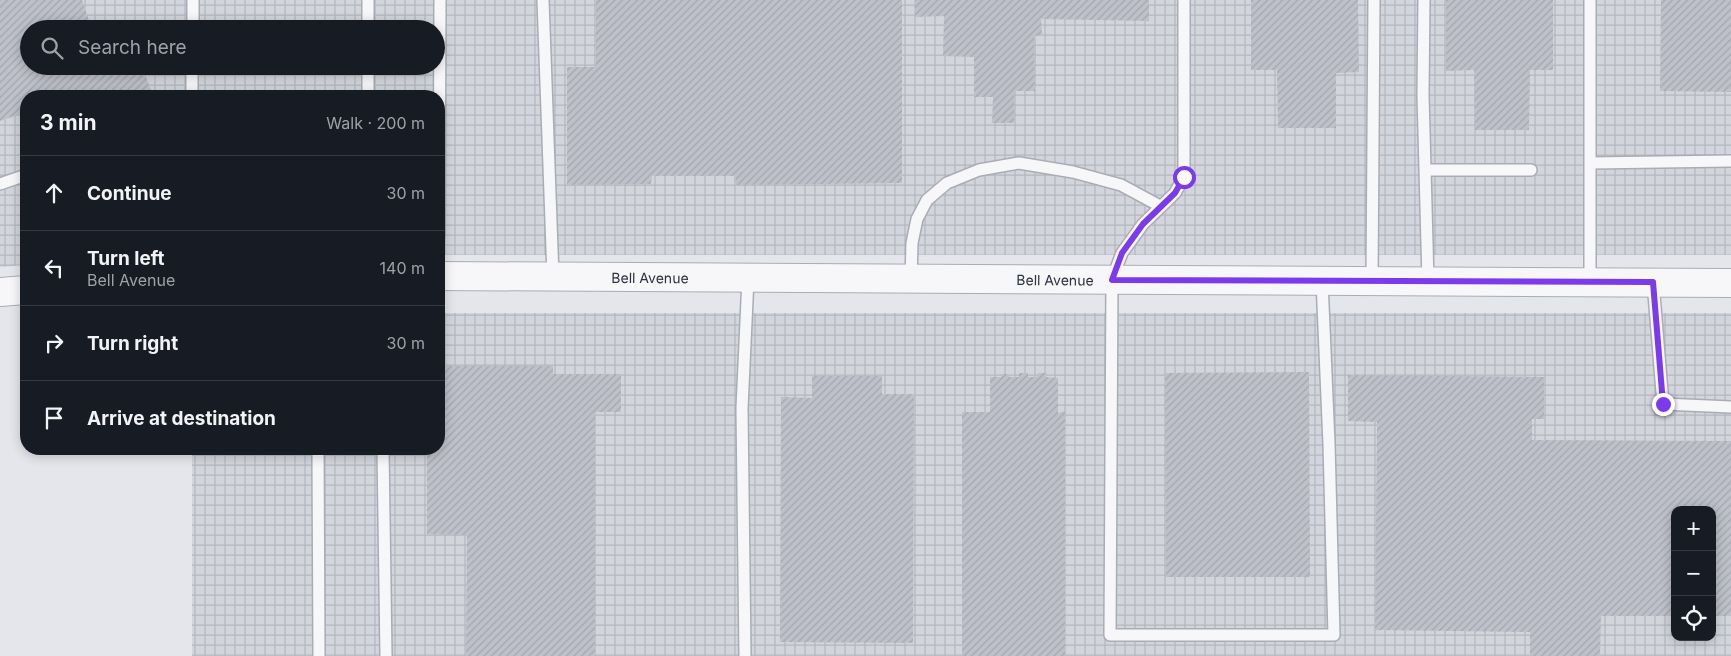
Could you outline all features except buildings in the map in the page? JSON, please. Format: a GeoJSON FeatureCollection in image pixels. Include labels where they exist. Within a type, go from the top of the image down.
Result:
{"type":"FeatureCollection","features":[{"type":"Feature","properties":{"kind":"street","name":"Bell Avenue"},"geometry":{"type":"LineString","coordinates":[[445,276],[1731,283]]}},
{"type":"Feature","properties":{"kind":"street"},"geometry":{"type":"LineString","coordinates":[[0,292],[20,290]]}},
{"type":"Feature","properties":{"kind":"lane"},"geometry":{"type":"LineString","coordinates":[[193,0],[193,20]]}},
{"type":"Feature","properties":{"kind":"lane"},"geometry":{"type":"LineString","coordinates":[[368,0],[368,20]]}},
{"type":"Feature","properties":{"kind":"lane"},"geometry":{"type":"LineString","coordinates":[[440,0],[440,20]]}},
{"type":"Feature","properties":{"kind":"lane"},"geometry":{"type":"LineString","coordinates":[[543,0],[553,276]]}},
{"type":"Feature","properties":{"kind":"lane"},"geometry":{"type":"LineString","coordinates":[[1184,0],[1184,177],[1175,193],[1143,224],[1122,253],[1112,280],[1110,635],[1334,635],[1322,281]]}},
{"type":"Feature","properties":{"kind":"lane"},"geometry":{"type":"LineString","coordinates":[[1372,281],[1374,0]]}},
{"type":"Feature","properties":{"kind":"lane"},"geometry":{"type":"LineString","coordinates":[[1424,0],[1428,281]]}},
{"type":"Feature","properties":{"kind":"lane"},"geometry":{"type":"LineString","coordinates":[[1590,0],[1590,282]]}},
{"type":"Feature","properties":{"kind":"lane"},"geometry":{"type":"LineString","coordinates":[[192,75],[192,90]]}},
{"type":"Feature","properties":{"kind":"lane"},"geometry":{"type":"LineString","coordinates":[[368,75],[368,90]]}},
{"type":"Feature","properties":{"kind":"lane"},"geometry":{"type":"LineString","coordinates":[[440,75],[440,90]]}},
{"type":"Feature","properties":{"kind":"lane"},"geometry":{"type":"LineString","coordinates":[[1590,163],[1731,161]]}},
{"type":"Feature","properties":{"kind":"lane"},"geometry":{"type":"LineString","coordinates":[[911,279],[912,243],[917,219],[927,200],[947,183],[979,170],[1019,163],[1073,172],[1121,186],[1160,206]]}},
{"type":"Feature","properties":{"kind":"lane"},"geometry":{"type":"LineString","coordinates":[[1425,170],[1531,170]]}},
{"type":"Feature","properties":{"kind":"lane"},"geometry":{"type":"LineString","coordinates":[[0,184],[20,177]]}},
{"type":"Feature","properties":{"kind":"lane"},"geometry":{"type":"LineString","coordinates":[[745,656],[742,408],[748,278]]}},
{"type":"Feature","properties":{"kind":"lane"},"geometry":{"type":"LineString","coordinates":[[1653,282],[1663,404],[1731,407]]}},
{"type":"Feature","properties":{"kind":"lane"},"geometry":{"type":"LineString","coordinates":[[318,455],[319,656]]}},
{"type":"Feature","properties":{"kind":"lane"},"geometry":{"type":"LineString","coordinates":[[383,455],[386,656]]}},
{"type":"Feature","properties":{"kind":"shaded area"},"geometry":{"type":"Polygon","coordinates":[[[0,0],[1731,0],[1731,255],[445,255],[445,90],[20,90],[20,265],[0,267],[0,0]]]}},
{"type":"Feature","properties":{"kind":"shaded area"},"geometry":{"type":"Polygon","coordinates":[[[445,313],[1731,313],[1731,656],[192,656],[192,455],[445,455],[445,313]]]}},
{"type":"Feature","properties":{"kind":"route"},"geometry":{"type":"LineString","coordinates":[[1184,177],[1175,193],[1143,224],[1122,253],[1112,280],[1653,282],[1663,404]]}}]}
